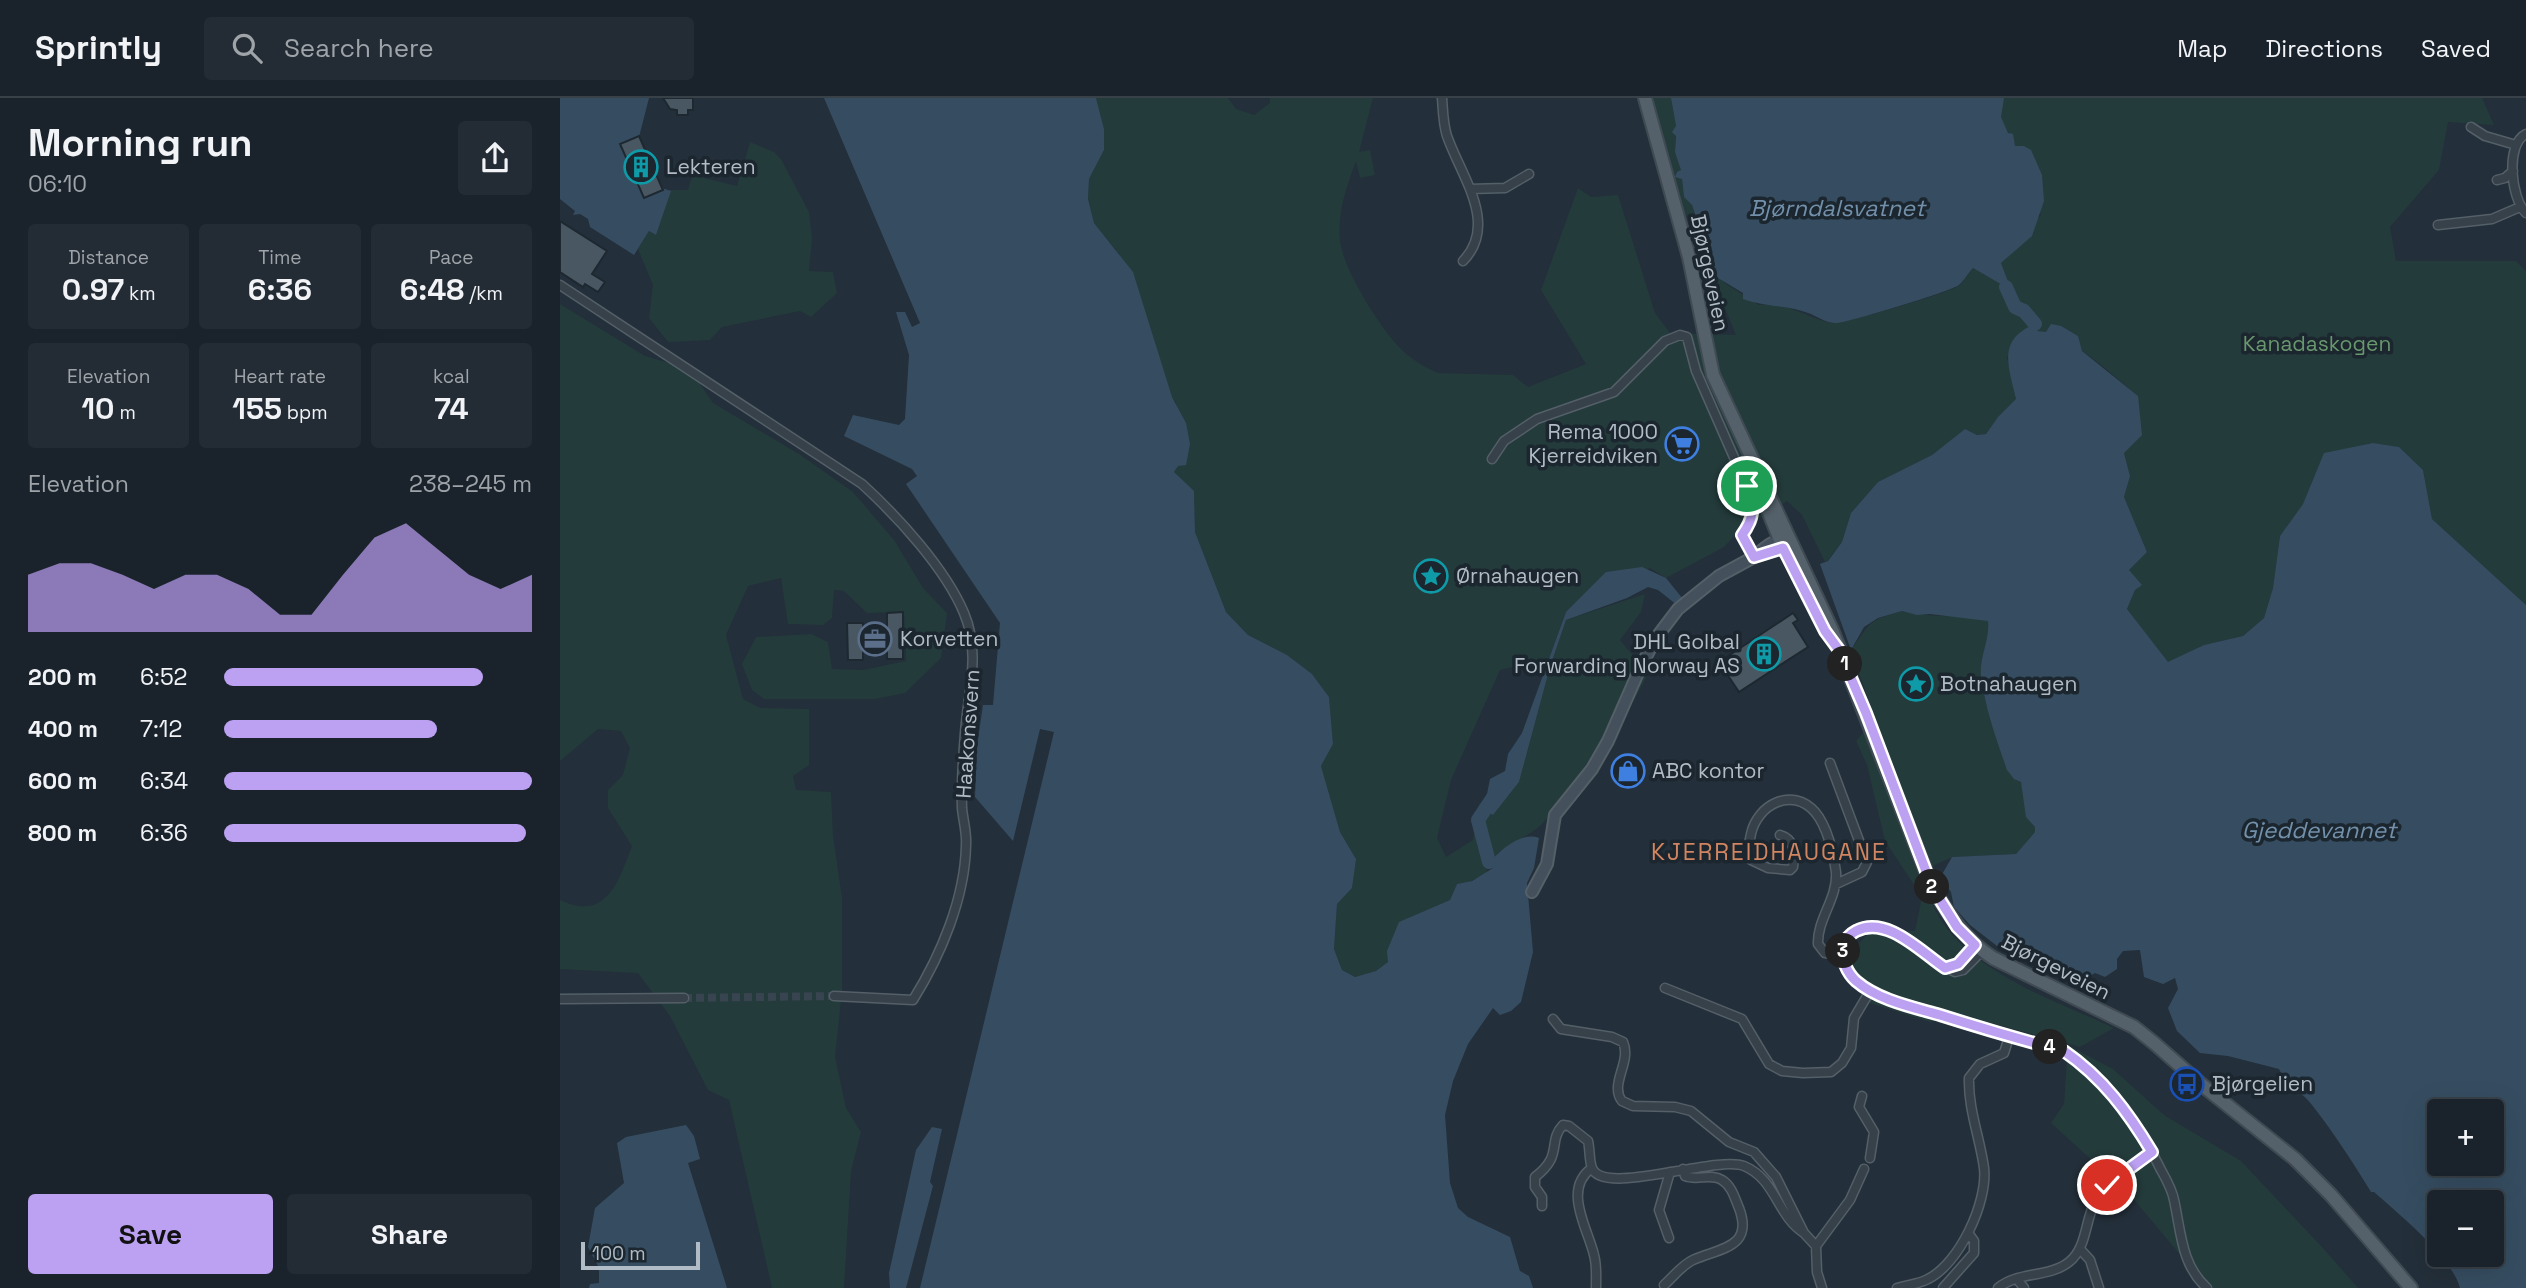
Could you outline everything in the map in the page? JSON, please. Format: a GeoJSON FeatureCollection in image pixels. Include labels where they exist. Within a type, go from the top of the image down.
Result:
{"type":"FeatureCollection","features":[{"type":"Feature","properties":{"kind":"main road","name":"Bjørgeveien"},"geometry":{"type":"LineString","coordinates":[[1646,98],[1689,257],[1713,375],[1748,452],[1784,543],[1839,650],[1866,713],[1932,887],[1957,927],[1979,948],[2040,983],[2113,1018],[2295,1159],[2331,1195],[2410,1288]]}},
{"type":"Feature","properties":{"kind":"street"},"geometry":{"type":"LineString","coordinates":[[1442,98],[1446,132],[1470,189],[1480,229],[1477,241],[1463,261]]}},
{"type":"Feature","properties":{"kind":"street"},"geometry":{"type":"LineString","coordinates":[[2471,128],[2516,145]]}},
{"type":"Feature","properties":{"kind":"street"},"geometry":{"type":"LineString","coordinates":[[2438,225],[2491,219],[2523,210],[2515,196],[2514,171],[2516,145],[2526,134]]}},
{"type":"Feature","properties":{"kind":"street"},"geometry":{"type":"LineString","coordinates":[[2497,180],[2514,171]]}},
{"type":"Feature","properties":{"kind":"street"},"geometry":{"type":"LineString","coordinates":[[1470,189],[1505,188],[1530,174]]}},
{"type":"Feature","properties":{"kind":"street","name":"Haakonsvern"},"geometry":{"type":"LineString","coordinates":[[560,285],[862,484],[900,520],[944,577],[963,611],[972,643],[974,668],[965,732],[962,801],[967,844],[952,916],[930,969],[913,1000],[834,996]]}},
{"type":"Feature","properties":{"kind":"street","name":"Bjørgeveien"},"geometry":{"type":"LineString","coordinates":[[1492,459],[1504,442],[1537,419],[1614,391],[1665,341],[1679,335],[1687,337],[1696,371],[1747,486],[1753,514],[1752,521],[1742,535],[1754,557]]}},
{"type":"Feature","properties":{"kind":"street"},"geometry":{"type":"LineString","coordinates":[[1532,892],[1547,864],[1555,815],[1592,769],[1609,739],[1640,666],[1656,638],[1678,609],[1719,576],[1784,543]]}},
{"type":"Feature","properties":{"kind":"street"},"geometry":{"type":"LineString","coordinates":[[1830,763],[1867,862],[1862,873],[1836,884]]}},
{"type":"Feature","properties":{"kind":"street"},"geometry":{"type":"LineString","coordinates":[[1780,835],[1785,837],[1794,849],[1793,867],[1790,870],[1768,869],[1751,860],[1748,853],[1754,821],[1763,809],[1779,802],[1793,800],[1813,810],[1821,821],[1831,850],[1836,884],[1819,932],[1818,944],[1825,953],[1843,955]]}},
{"type":"Feature","properties":{"kind":"street"},"geometry":{"type":"LineString","coordinates":[[1979,948],[1963,970],[1955,972],[1945,968],[1900,935],[1874,927],[1852,933],[1844,944],[1843,955],[1847,970],[1870,991],[1899,1003],[2064,1051],[2086,1066],[2128,1112],[2152,1152],[2174,1198],[2179,1234],[2187,1258],[2199,1281],[2207,1288]]}},
{"type":"Feature","properties":{"kind":"street"},"geometry":{"type":"LineString","coordinates":[[1665,988],[1742,1019],[1769,1064],[1782,1071],[1803,1073],[1831,1072],[1842,1063],[1851,1048],[1854,1018],[1870,991]]}},
{"type":"Feature","properties":{"kind":"street"},"geometry":{"type":"LineString","coordinates":[[560,999],[684,998]]}},
{"type":"Feature","properties":{"kind":"street"},"geometry":{"type":"LineString","coordinates":[[1553,1019],[1561,1029],[1612,1037],[1623,1042],[1626,1054],[1617,1091],[1622,1101],[1633,1106],[1675,1107],[1692,1111],[1729,1142],[1754,1152],[1776,1177],[1804,1233]]}},
{"type":"Feature","properties":{"kind":"street"},"geometry":{"type":"LineString","coordinates":[[1897,1288],[1928,1279],[1936,1273],[1969,1234],[1984,1178],[1973,1122],[1969,1078],[1980,1063],[2004,1053],[2009,1037]]}},
{"type":"Feature","properties":{"kind":"street"},"geometry":{"type":"LineString","coordinates":[[1862,1096],[1859,1107],[1874,1132],[1870,1158]]}},
{"type":"Feature","properties":{"kind":"street"},"geometry":{"type":"LineString","coordinates":[[1542,1206],[1542,1197],[1535,1187],[1535,1177],[1548,1167],[1554,1155],[1557,1134],[1563,1125],[1569,1126],[1588,1141],[1592,1168],[1597,1174],[1619,1179],[1708,1165],[1742,1165],[1755,1172],[1773,1192],[1784,1215],[1816,1246]]}},
{"type":"Feature","properties":{"kind":"street"},"geometry":{"type":"LineString","coordinates":[[1998,1288],[2005,1282],[2055,1270],[2071,1261],[2080,1249],[2094,1204],[2102,1190],[2152,1152]]}},
{"type":"Feature","properties":{"kind":"street"},"geometry":{"type":"LineString","coordinates":[[1592,1168],[1583,1174],[1579,1189],[1579,1206],[1582,1223],[1595,1258],[1596,1288]]}},
{"type":"Feature","properties":{"kind":"street"},"geometry":{"type":"LineString","coordinates":[[1664,1285],[1691,1261],[1730,1247],[1741,1235],[1743,1225],[1733,1192],[1724,1181],[1713,1177],[1689,1178],[1685,1176],[1684,1169]]}},
{"type":"Feature","properties":{"kind":"street"},"geometry":{"type":"LineString","coordinates":[[1822,1288],[1817,1272],[1816,1246],[1850,1200],[1864,1169]]}},
{"type":"Feature","properties":{"kind":"street"},"geometry":{"type":"LineString","coordinates":[[1668,1238],[1659,1210],[1670,1172]]}},
{"type":"Feature","properties":{"kind":"street"},"geometry":{"type":"LineString","coordinates":[[1943,1288],[1974,1253],[1974,1241],[1969,1234]]}},
{"type":"Feature","properties":{"kind":"street"},"geometry":{"type":"LineString","coordinates":[[2080,1249],[2090,1260],[2099,1288]]}},
{"type":"Feature","properties":{"kind":"street"},"geometry":{"type":"LineString","coordinates":[[2017,1279],[2024,1288]]}},
{"type":"Feature","properties":{"kind":"green space","name":"Kanadaskogen"},"geometry":{"type":"Polygon","coordinates":[[[1096,98],[1228,98],[1236,109],[1254,115],[1270,103],[1270,98],[1373,98],[1359,152],[1370,150],[1375,175],[1360,178],[1356,161],[1343,202],[1340,224],[1344,258],[1358,287],[1396,344],[1425,367],[1438,373],[1513,375],[1528,387],[1586,364],[1541,290],[1578,188],[1591,197],[1618,195],[1655,313],[1670,333],[1736,335],[1676,191],[1651,98],[1671,98],[1676,126],[1675,152],[1680,164],[1684,197],[1692,205],[1694,213],[1703,225],[1710,259],[1718,277],[1759,305],[1786,307],[1831,323],[1873,314],[1952,289],[1960,285],[1973,268],[2004,285],[2007,279],[2001,263],[2033,234],[2035,221],[2041,215],[2015,146],[1998,114],[2001,98],[2482,98],[2494,125],[2448,122],[2439,170],[2390,227],[2396,261],[2516,261],[2526,271],[2526,605],[2432,519],[2423,470],[2399,447],[2373,443],[2324,454],[2303,504],[2280,536],[2273,588],[2264,618],[2243,636],[2204,645],[2168,663],[2127,609],[2135,590],[2129,570],[2147,552],[2124,497],[2130,476],[2124,453],[2138,396],[2076,347],[2063,339],[2036,331],[2035,325],[2007,357],[2016,399],[1986,434],[1977,435],[1965,429],[1932,455],[1878,482],[1851,513],[1842,542],[1827,561],[1825,562],[1802,515],[1787,501],[1738,532],[1724,547],[1666,578],[1650,568],[1566,612],[1544,672],[1539,661],[1500,670],[1451,780],[1437,838],[1446,857],[1473,840],[1479,804],[1487,799],[1484,809],[1493,815],[1519,782],[1550,667],[1566,620],[1645,594],[1641,612],[1620,640],[1648,674],[1613,735],[1587,772],[1541,825],[1495,856],[1486,873],[1469,882],[1457,884],[1450,900],[1409,918],[1388,962],[1376,971],[1355,977],[1342,970],[1334,949],[1337,904],[1352,888],[1355,857],[1340,832],[1321,766],[1333,744],[1329,697],[1312,674],[1287,655],[1248,635],[1226,612],[1195,532],[1194,492],[1174,472],[1178,465],[1186,465],[1176,403],[1120,255],[1094,223],[1088,199],[1089,179],[1104,150],[1104,129],[1096,98]]]}},
{"type":"Feature","properties":{"kind":"green space"},"geometry":{"type":"Polygon","coordinates":[[[750,142],[774,152],[781,159],[809,212],[812,238],[809,271],[833,272],[837,293],[811,317],[800,311],[722,327],[710,340],[668,342],[649,318],[653,285],[638,249],[649,231],[656,235],[670,191],[668,190],[688,190],[692,175],[737,186],[750,142]]]}},
{"type":"Feature","properties":{"kind":"green space"},"geometry":{"type":"Polygon","coordinates":[[[560,304],[645,356],[690,369],[713,403],[799,454],[853,492],[894,540],[923,588],[947,613],[941,658],[905,693],[875,699],[764,699],[752,690],[742,664],[756,637],[811,634],[828,642],[832,669],[863,670],[906,661],[904,612],[867,613],[844,591],[834,590],[832,618],[823,625],[788,624],[781,578],[748,586],[726,635],[743,699],[760,708],[809,709],[809,765],[793,776],[796,790],[831,792],[833,836],[842,898],[842,991],[835,1057],[846,1108],[861,1132],[851,1171],[844,1288],[772,1288],[729,1100],[708,1090],[670,1016],[638,973],[560,969],[560,900],[589,906],[600,902],[615,885],[632,846],[608,808],[608,790],[623,775],[630,748],[621,731],[598,729],[560,761],[560,304]]]}},
{"type":"Feature","properties":{"kind":"green space"},"geometry":{"type":"Polygon","coordinates":[[[1902,611],[1988,621],[1981,667],[1986,703],[2024,789],[2026,811],[2035,827],[2035,832],[2016,854],[1953,857],[1923,870],[1931,902],[1947,929],[1969,951],[1996,971],[2055,1002],[2114,1028],[2080,1047],[1958,1014],[1930,1022],[1870,1003],[1869,986],[1841,965],[1868,933],[1915,931],[1922,897],[1885,841],[1867,765],[1856,741],[1875,719],[1851,650],[1870,624],[1902,611]]]}},
{"type":"Feature","properties":{"kind":"green space"},"geometry":{"type":"Polygon","coordinates":[[[2033,1043],[2071,1047],[2113,1069],[2164,1115],[2241,1161],[2358,1288],[2208,1288],[2130,1195],[2051,1123],[2064,1104],[2067,1057],[2023,1045],[2033,1043]]]}},
{"type":"Feature","properties":{"kind":"water"},"geometry":{"type":"Polygon","coordinates":[[[560,98],[649,98],[639,137],[662,188],[671,191],[656,235],[649,231],[634,255],[590,227],[588,219],[580,214],[573,215],[575,211],[560,199],[560,98]]]}},
{"type":"Feature","properties":{"kind":"water"},"geometry":{"type":"Polygon","coordinates":[[[824,98],[1096,98],[1104,129],[1104,150],[1089,179],[1088,199],[1094,223],[1133,272],[1172,397],[1186,423],[1190,444],[1186,465],[1178,466],[1174,472],[1194,491],[1195,532],[1226,612],[1248,635],[1287,655],[1312,674],[1329,697],[1333,744],[1321,766],[1340,832],[1356,859],[1352,888],[1337,904],[1334,949],[1342,970],[1355,977],[1376,971],[1388,962],[1387,951],[1399,922],[1450,900],[1457,884],[1472,881],[1493,868],[1489,862],[1518,839],[1539,838],[1534,868],[1527,883],[1533,952],[1521,1002],[1511,1011],[1500,1015],[1493,1008],[1468,1044],[1453,1081],[1445,1115],[1450,1183],[1458,1208],[1468,1217],[1510,1237],[1520,1271],[1529,1276],[1533,1288],[920,1288],[1054,732],[1040,729],[1013,841],[975,797],[977,746],[983,705],[993,705],[1000,623],[906,484],[917,476],[912,469],[844,436],[853,415],[899,425],[905,419],[909,355],[896,312],[905,312],[912,327],[920,323],[824,98]]]}},
{"type":"Feature","properties":{"kind":"water","name":"Bjørndalsvatnet"},"geometry":{"type":"Polygon","coordinates":[[[1671,98],[2004,98],[2001,117],[2008,133],[2013,134],[2015,146],[2024,146],[2031,150],[2042,175],[2044,201],[2032,236],[2001,263],[2009,284],[2006,287],[1973,268],[1959,285],[1952,288],[1836,323],[1803,311],[1743,299],[1743,293],[1713,275],[1715,270],[1704,237],[1700,234],[1703,225],[1697,220],[1692,205],[1684,197],[1682,179],[1675,177],[1681,170],[1675,152],[1676,136],[1672,132],[1676,126],[1671,98]]]}},
{"type":"Feature","properties":{"kind":"water","name":"Gjeddevannet"},"geometry":{"type":"Polygon","coordinates":[[[2035,324],[2037,331],[2046,332],[2051,324],[2061,326],[2078,336],[2082,351],[2138,396],[2142,435],[2124,453],[2130,476],[2124,497],[2147,552],[2129,570],[2142,585],[2135,590],[2127,609],[2168,662],[2204,645],[2243,636],[2264,618],[2273,588],[2280,536],[2303,504],[2324,453],[2373,443],[2399,447],[2423,470],[2432,519],[2526,605],[2526,1288],[2460,1288],[2449,1267],[2504,1267],[2504,1190],[2427,1190],[2427,1241],[2371,1192],[2320,1116],[2308,1100],[2288,1083],[2279,1069],[2228,1056],[2200,1053],[2177,1031],[2168,1008],[2178,989],[2175,978],[2163,984],[2144,977],[2140,950],[2123,951],[2117,959],[2117,969],[2105,977],[2095,973],[2081,982],[2006,953],[1970,925],[1954,907],[1951,892],[1940,878],[1952,857],[2016,854],[2035,832],[2035,827],[2026,817],[2021,782],[2014,779],[2007,770],[1985,700],[1981,669],[1988,621],[1917,615],[1902,611],[1878,618],[1864,627],[1851,650],[1820,564],[1828,561],[1842,542],[1851,513],[1878,482],[1932,455],[1965,429],[1977,435],[1986,434],[2016,399],[2008,356],[2015,338],[2035,324]]]}},
{"type":"Feature","properties":{"kind":"water"},"geometry":{"type":"Polygon","coordinates":[[[1642,567],[1666,578],[1683,599],[1677,605],[1658,590],[1648,587],[1627,598],[1566,620],[1550,667],[1519,782],[1493,815],[1484,809],[1490,779],[1505,771],[1508,754],[1522,733],[1566,612],[1606,572],[1642,567]]]}},
{"type":"Feature","properties":{"kind":"water"},"geometry":{"type":"Polygon","coordinates":[[[686,1125],[694,1136],[700,1159],[688,1163],[727,1288],[589,1288],[590,1284],[599,1283],[599,1268],[588,1247],[595,1208],[624,1183],[617,1143],[626,1137],[686,1125]]]}},
{"type":"Feature","properties":{"kind":"water"},"geometry":{"type":"Polygon","coordinates":[[[932,1127],[942,1129],[930,1182],[933,1186],[906,1288],[890,1288],[889,1273],[916,1150],[932,1127]]]}},
{"type":"Feature","properties":{"kind":"building"},"geometry":{"type":"Polygon","coordinates":[[[663,98],[693,98],[693,110],[688,110],[688,115],[677,115],[677,110],[670,109],[663,98]]]}},
{"type":"Feature","properties":{"kind":"building","name":"Lekteren"},"geometry":{"type":"Polygon","coordinates":[[[639,136],[663,190],[644,198],[620,144],[639,136]]]}},
{"type":"Feature","properties":{"kind":"building"},"geometry":{"type":"Polygon","coordinates":[[[560,221],[607,251],[592,274],[605,282],[598,292],[585,284],[583,287],[560,272],[560,221]]]}},
{"type":"Feature","properties":{"kind":"building","name":"Korvetten"},"geometry":{"type":"Polygon","coordinates":[[[903,612],[903,659],[887,659],[887,650],[863,651],[863,660],[848,660],[847,623],[863,623],[863,628],[887,628],[887,613],[903,612]]]}},
{"type":"Feature","properties":{"kind":"building","name":"DHL Golbal Forwarding Norway AS"},"geometry":{"type":"Polygon","coordinates":[[[1793,613],[1798,620],[1793,623],[1808,647],[1739,692],[1719,662],[1793,613]]]}},
{"type":"Feature","properties":{"kind":"waterway"},"geometry":{"type":"LineString","coordinates":[[2006,287],[2015,307],[2024,311],[2035,324]]}},
{"type":"Feature","properties":{"kind":"waterway"},"geometry":{"type":"LineString","coordinates":[[1489,862],[1478,820],[1494,796]]}},
{"type":"Feature","properties":{"kind":"tunnel"},"geometry":{"type":"LineString","coordinates":[[684,998],[834,996]]}},
{"type":"Feature","properties":{"kind":"place","name":"Lekteren"},"geometry":{"type":"Point","coordinates":[641,167]}},
{"type":"Feature","properties":{"kind":"place","name":"Rema 1000 Kjerreidviken"},"geometry":{"type":"Point","coordinates":[1682,444]}},
{"type":"Feature","properties":{"kind":"place","name":"Ørnahaugen"},"geometry":{"type":"Point","coordinates":[1431,576]}},
{"type":"Feature","properties":{"kind":"place","name":"Korvetten"},"geometry":{"type":"Point","coordinates":[875,639]}},
{"type":"Feature","properties":{"kind":"place","name":"DHL Golbal Forwarding Norway AS"},"geometry":{"type":"Point","coordinates":[1764,654]}},
{"type":"Feature","properties":{"kind":"place","name":"Botnahaugen"},"geometry":{"type":"Point","coordinates":[1916,684]}},
{"type":"Feature","properties":{"kind":"place","name":"ABC kontor"},"geometry":{"type":"Point","coordinates":[1628,771]}},
{"type":"Feature","properties":{"kind":"place","name":"Bjørgelien"},"geometry":{"type":"Point","coordinates":[2187,1084]}},
{"type":"Feature","properties":{"kind":"district","name":"KJERREIDHAUGANE"},"geometry":{"type":"Point","coordinates":[1769,852]}},
{"type":"Feature","properties":{"kind":"route"},"geometry":{"type":"LineString","coordinates":[[1747,486],[1753,514],[1752,521],[1742,535],[1754,557],[1774,553],[1783,548],[1825,631],[1839,650],[1866,713],[1932,887],[1957,927],[1975,945],[1958,964],[1945,968],[1900,935],[1886,929],[1864,927],[1852,933],[1844,944],[1843,955],[1847,970],[1854,980],[1870,991],[1899,1003],[2064,1051],[2086,1066],[2128,1112],[2152,1152],[2107,1185]]}}]}
